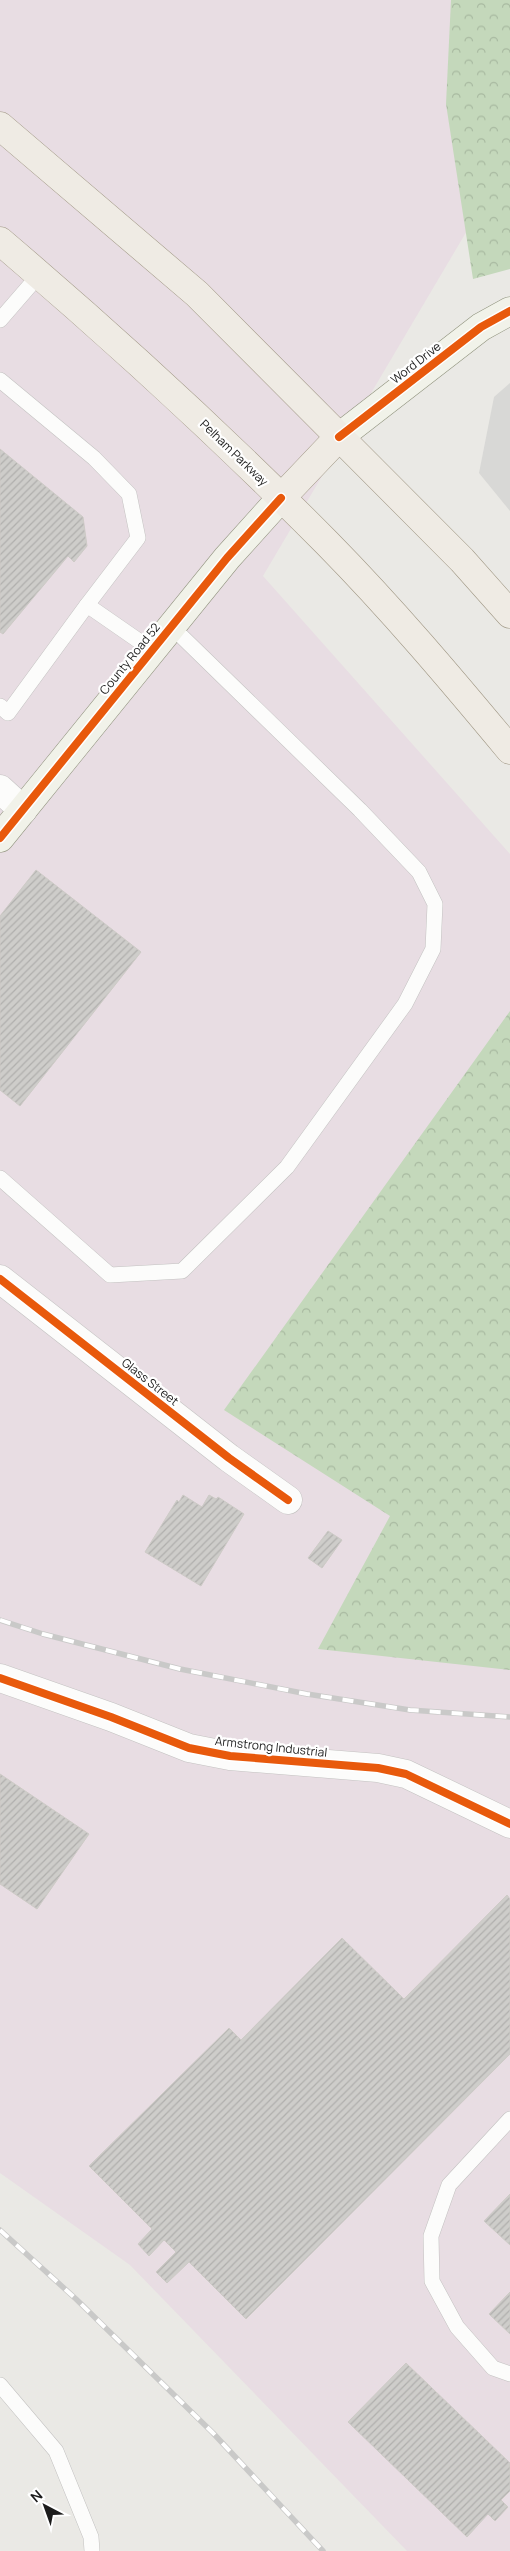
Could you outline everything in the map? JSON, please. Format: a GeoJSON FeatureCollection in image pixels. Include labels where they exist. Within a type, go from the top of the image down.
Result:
{"type":"FeatureCollection","features":[{"type":"Feature","properties":{"kind":"main road"},"geometry":{"type":"LineString","coordinates":[[0,126],[197,294],[462,560],[510,614]]}},
{"type":"Feature","properties":{"kind":"main road","name":"Pelham Parkway"},"geometry":{"type":"LineString","coordinates":[[0,241],[163,385],[328,544],[438,664],[510,750]]}},
{"type":"Feature","properties":{"kind":"main road"},"geometry":{"type":"LineString","coordinates":[[281,498],[339,437]]}},
{"type":"Feature","properties":{"kind":"street","name":"Word Drive"},"geometry":{"type":"LineString","coordinates":[[339,437],[481,328],[510,312]]}},
{"type":"Feature","properties":{"kind":"street","name":"County Road 52"},"geometry":{"type":"LineString","coordinates":[[0,838],[227,558],[281,498]]}},
{"type":"Feature","properties":{"kind":"street"},"geometry":{"type":"LineString","coordinates":[[0,789],[23,810]]}},
{"type":"Feature","properties":{"kind":"street","name":"Glass Street"},"geometry":{"type":"LineString","coordinates":[[0,1279],[230,1458],[288,1500]]}},
{"type":"Feature","properties":{"kind":"street","name":"Armstrong Industrial"},"geometry":{"type":"LineString","coordinates":[[0,1678],[111,1717],[188,1748],[230,1756],[378,1768],[406,1774],[510,1824]]}},
{"type":"Feature","properties":{"kind":"lane"},"geometry":{"type":"LineString","coordinates":[[0,320],[39,275]]}},
{"type":"Feature","properties":{"kind":"lane"},"geometry":{"type":"LineString","coordinates":[[0,380],[94,458],[129,494],[138,538],[3,714]]}},
{"type":"Feature","properties":{"kind":"lane"},"geometry":{"type":"LineString","coordinates":[[87,605],[152,650]]}},
{"type":"Feature","properties":{"kind":"lane"},"geometry":{"type":"LineString","coordinates":[[0,1178],[110,1275],[182,1271],[287,1167],[405,1004],[433,949],[435,904],[420,872],[360,810],[171,626]]}},
{"type":"Feature","properties":{"kind":"lane"},"geometry":{"type":"LineString","coordinates":[[510,2119],[449,2185],[430,2236],[432,2281],[458,2327],[493,2368],[510,2374]]}},
{"type":"Feature","properties":{"kind":"lane"},"geometry":{"type":"LineString","coordinates":[[0,2385],[56,2451],[91,2537],[92,2551]]}},
{"type":"Feature","properties":{"kind":"shaded area"},"geometry":{"type":"Polygon","coordinates":[[[0,0],[504,0],[510,33],[510,158],[263,576],[510,854],[510,2551],[407,2551],[130,2265],[0,2173],[0,0]]]}},
{"type":"Feature","properties":{"kind":"shaded area"},"geometry":{"type":"Polygon","coordinates":[[[510,383],[510,511],[479,473],[494,397],[510,383]]]}},
{"type":"Feature","properties":{"kind":"green space"},"geometry":{"type":"Polygon","coordinates":[[[451,0],[510,0],[510,269],[473,279],[446,104],[451,0]]]}},
{"type":"Feature","properties":{"kind":"green space"},"geometry":{"type":"Polygon","coordinates":[[[510,1011],[510,1670],[318,1649],[390,1516],[224,1410],[510,1011]]]}},
{"type":"Feature","properties":{"kind":"building"},"geometry":{"type":"Polygon","coordinates":[[[0,449],[83,517],[87,546],[74,562],[68,556],[3,634],[0,632],[0,449]]]}},
{"type":"Feature","properties":{"kind":"building"},"geometry":{"type":"Polygon","coordinates":[[[36,870],[141,952],[20,1106],[0,1090],[0,916],[36,870]]]}},
{"type":"Feature","properties":{"kind":"building"},"geometry":{"type":"Polygon","coordinates":[[[183,1495],[202,1507],[209,1495],[216,1499],[218,1497],[244,1514],[201,1586],[145,1552],[177,1500],[179,1502],[183,1495]]]}},
{"type":"Feature","properties":{"kind":"building"},"geometry":{"type":"Polygon","coordinates":[[[328,1531],[342,1540],[322,1568],[308,1558],[328,1531]]]}},
{"type":"Feature","properties":{"kind":"building"},"geometry":{"type":"Polygon","coordinates":[[[0,1774],[89,1834],[37,1909],[0,1884],[0,1774]]]}},
{"type":"Feature","properties":{"kind":"building"},"geometry":{"type":"Polygon","coordinates":[[[507,1895],[510,1899],[510,2054],[246,2319],[189,2262],[167,2283],[156,2272],[176,2252],[164,2240],[149,2256],[138,2244],[152,2229],[89,2166],[229,2028],[241,2040],[342,1938],[404,1999],[507,1895]]]}},
{"type":"Feature","properties":{"kind":"building"},"geometry":{"type":"Polygon","coordinates":[[[510,2194],[510,2245],[484,2221],[510,2194]]]}},
{"type":"Feature","properties":{"kind":"building"},"geometry":{"type":"Polygon","coordinates":[[[510,2292],[510,2334],[489,2314],[510,2292]]]}},
{"type":"Feature","properties":{"kind":"building"},"geometry":{"type":"Polygon","coordinates":[[[406,2363],[510,2463],[510,2491],[501,2500],[508,2507],[495,2521],[488,2514],[467,2537],[348,2422],[406,2363]]]}},
{"type":"Feature","properties":{"kind":"railway"},"geometry":{"type":"LineString","coordinates":[[0,1620],[43,1634],[180,1669],[307,1694],[410,1710],[510,1717]]}},
{"type":"Feature","properties":{"kind":"railway"},"geometry":{"type":"LineString","coordinates":[[0,2230],[76,2299],[213,2433],[323,2551]]}},
{"type":"Feature","properties":{"kind":"cycle path"},"geometry":{"type":"LineString","coordinates":[[339,437],[481,327],[510,311]]}},
{"type":"Feature","properties":{"kind":"cycle path"},"geometry":{"type":"LineString","coordinates":[[0,838],[227,558],[281,498]]}},
{"type":"Feature","properties":{"kind":"cycle path"},"geometry":{"type":"LineString","coordinates":[[0,1279],[229,1458],[288,1500]]}},
{"type":"Feature","properties":{"kind":"cycle path"},"geometry":{"type":"LineString","coordinates":[[0,1678],[111,1717],[189,1748],[230,1756],[378,1768],[406,1774],[510,1824]]}}]}
